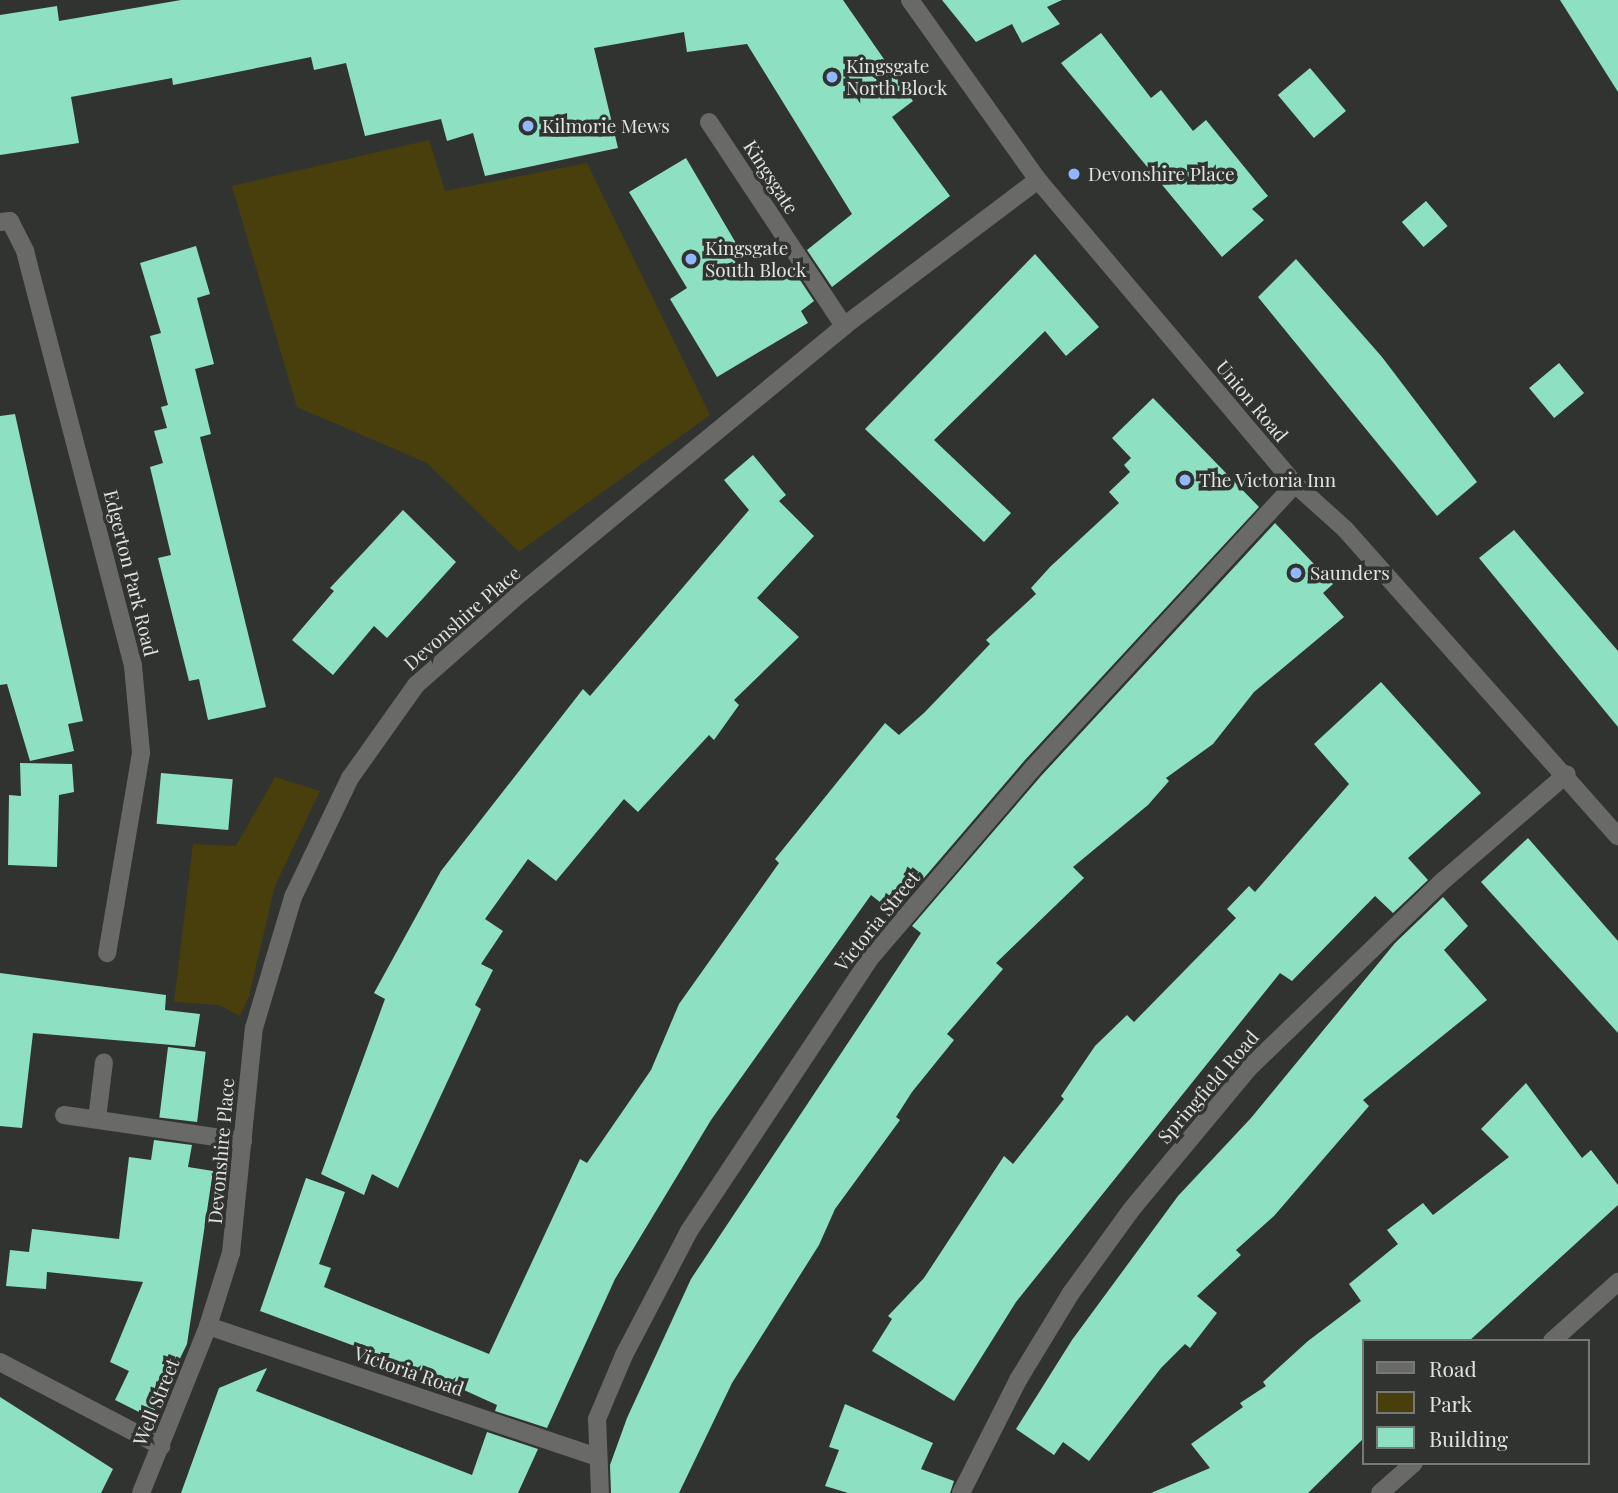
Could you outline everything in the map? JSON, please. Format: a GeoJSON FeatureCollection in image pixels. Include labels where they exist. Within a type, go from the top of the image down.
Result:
{"type":"FeatureCollection","features":[{"type":"Feature","properties":{"kind":"street","name":"Union Road"},"geometry":{"type":"LineString","coordinates":[[909,0],[1038,180],[1295,484],[1345,529],[1567,775],[1618,836]]}},
{"type":"Feature","properties":{"kind":"street","name":"Kingsgate"},"geometry":{"type":"LineString","coordinates":[[709,122],[844,326]]}},
{"type":"Feature","properties":{"kind":"street","name":"Devonshire Place"},"geometry":{"type":"LineString","coordinates":[[208,1326],[231,1253],[254,1028],[293,897],[350,778],[416,685],[844,326],[1038,180]]}},
{"type":"Feature","properties":{"kind":"street","name":"Edgerton Park Road"},"geometry":{"type":"LineString","coordinates":[[0,222],[10,221],[25,251],[133,666],[141,753],[107,953]]}},
{"type":"Feature","properties":{"kind":"street","name":"Victoria Street"},"geometry":{"type":"LineString","coordinates":[[600,1493],[597,1419],[690,1231],[872,956],[1033,768],[1295,484]]}},
{"type":"Feature","properties":{"kind":"street","name":"Springfield Road"},"geometry":{"type":"LineString","coordinates":[[961,1493],[1017,1380],[1071,1293],[1131,1210],[1248,1069],[1444,880],[1567,775]]}},
{"type":"Feature","properties":{"kind":"street"},"geometry":{"type":"LineString","coordinates":[[97,1119],[104,1062]]}},
{"type":"Feature","properties":{"kind":"street"},"geometry":{"type":"LineString","coordinates":[[64,1115],[243,1141]]}},
{"type":"Feature","properties":{"kind":"street"},"geometry":{"type":"LineString","coordinates":[[1554,1339],[1618,1282]]}},
{"type":"Feature","properties":{"kind":"street","name":"Victoria Road"},"geometry":{"type":"LineString","coordinates":[[208,1326],[597,1457]]}},
{"type":"Feature","properties":{"kind":"street","name":"Well Street"},"geometry":{"type":"LineString","coordinates":[[141,1493],[208,1326]]}},
{"type":"Feature","properties":{"kind":"street"},"geometry":{"type":"LineString","coordinates":[[0,1362],[161,1447]]}},
{"type":"Feature","properties":{"kind":"street"},"geometry":{"type":"LineString","coordinates":[[1380,1493],[1412,1465]]}},
{"type":"Feature","properties":{"kind":"green space"},"geometry":{"type":"Polygon","coordinates":[[[429,140],[445,191],[587,163],[710,415],[519,552],[427,463],[297,407],[232,186],[429,140]]]}},
{"type":"Feature","properties":{"kind":"green space"},"geometry":{"type":"Polygon","coordinates":[[[275,777],[320,791],[275,886],[249,996],[240,1016],[219,1005],[174,1002],[193,844],[236,846],[275,777]]]}},
{"type":"Feature","properties":{"kind":"building"},"geometry":{"type":"Polygon","coordinates":[[[181,0],[843,0],[913,101],[892,117],[950,196],[832,287],[807,250],[852,214],[747,44],[687,52],[684,32],[594,48],[618,148],[485,176],[473,133],[447,141],[441,119],[365,136],[346,63],[314,70],[311,57],[173,85],[172,78],[71,97],[79,143],[0,155],[0,15],[57,6],[59,21],[181,0]]]}},
{"type":"Feature","properties":{"kind":"building"},"geometry":{"type":"Polygon","coordinates":[[[942,0],[1062,0],[1047,7],[1060,24],[1022,43],[1012,24],[976,42],[942,0]]]}},
{"type":"Feature","properties":{"kind":"building"},"geometry":{"type":"Polygon","coordinates":[[[1560,0],[1618,0],[1618,92],[1560,0]]]}},
{"type":"Feature","properties":{"kind":"building"},"geometry":{"type":"Polygon","coordinates":[[[1101,33],[1151,98],[1161,90],[1193,131],[1206,120],[1268,196],[1252,209],[1264,220],[1222,257],[1061,63],[1101,33]]]}},
{"type":"Feature","properties":{"kind":"building"},"geometry":{"type":"Polygon","coordinates":[[[1310,68],[1346,111],[1314,138],[1278,95],[1310,68]]]}},
{"type":"Feature","properties":{"kind":"building","name":"Kingsgate South Block"},"geometry":{"type":"Polygon","coordinates":[[[686,158],[757,279],[790,265],[814,301],[801,311],[808,323],[717,377],[670,299],[687,288],[629,192],[686,158]]]}},
{"type":"Feature","properties":{"kind":"building"},"geometry":{"type":"Polygon","coordinates":[[[1426,201],[1448,226],[1423,247],[1402,222],[1426,201]]]}},
{"type":"Feature","properties":{"kind":"building"},"geometry":{"type":"Polygon","coordinates":[[[196,246],[210,294],[197,298],[214,364],[195,369],[211,434],[200,437],[266,707],[208,720],[199,679],[189,681],[158,558],[171,555],[150,467],[163,463],[154,431],[167,428],[161,407],[168,405],[150,336],[161,333],[140,263],[196,246]]]}},
{"type":"Feature","properties":{"kind":"building"},"geometry":{"type":"Polygon","coordinates":[[[1035,254],[1099,327],[1066,356],[1045,331],[934,440],[1011,513],[984,542],[865,429],[1035,254]]]}},
{"type":"Feature","properties":{"kind":"building"},"geometry":{"type":"Polygon","coordinates":[[[1296,259],[1382,357],[1477,482],[1437,516],[1258,297],[1296,259]]]}},
{"type":"Feature","properties":{"kind":"building"},"geometry":{"type":"Polygon","coordinates":[[[1559,363],[1584,393],[1554,418],[1529,388],[1559,363]]]}},
{"type":"Feature","properties":{"kind":"building"},"geometry":{"type":"Polygon","coordinates":[[[1153,398],[1259,507],[1025,760],[894,913],[871,895],[711,1120],[615,1279],[547,1428],[495,1411],[497,1405],[422,1371],[260,1311],[306,1178],[345,1192],[319,1264],[331,1268],[324,1287],[489,1354],[580,1159],[587,1163],[651,1070],[679,1004],[779,863],[775,859],[885,723],[899,735],[925,712],[990,644],[986,640],[1036,594],[1031,588],[1050,567],[1119,503],[1109,492],[1130,472],[1124,465],[1131,458],[1112,438],[1153,398]]]}},
{"type":"Feature","properties":{"kind":"building"},"geometry":{"type":"Polygon","coordinates":[[[15,414],[83,721],[68,724],[74,751],[30,761],[7,684],[0,685],[0,416],[15,414]]]}},
{"type":"Feature","properties":{"kind":"building"},"geometry":{"type":"Polygon","coordinates":[[[753,455],[786,495],[779,501],[814,536],[757,598],[799,637],[734,700],[739,705],[714,740],[709,735],[638,812],[624,799],[556,881],[528,859],[485,919],[503,931],[481,964],[493,970],[475,1005],[481,1009],[398,1188],[372,1174],[364,1195],[321,1174],[385,999],[374,993],[441,871],[583,689],[590,696],[749,510],[724,480],[753,455]]]}},
{"type":"Feature","properties":{"kind":"building"},"geometry":{"type":"Polygon","coordinates":[[[403,510],[456,562],[387,638],[374,626],[333,675],[292,640],[334,591],[330,588],[403,510]]]}},
{"type":"Feature","properties":{"kind":"building"},"geometry":{"type":"Polygon","coordinates":[[[1275,523],[1333,584],[1323,593],[1344,617],[1254,692],[1213,744],[1166,778],[1169,781],[1148,805],[1073,867],[1084,878],[996,963],[1003,969],[947,1034],[954,1040],[912,1092],[896,1117],[900,1120],[835,1209],[819,1245],[732,1383],[679,1493],[611,1493],[610,1465],[627,1418],[691,1279],[921,933],[912,926],[1041,776],[1275,523]]]}},
{"type":"Feature","properties":{"kind":"building"},"geometry":{"type":"Polygon","coordinates":[[[1514,530],[1618,651],[1618,727],[1479,558],[1514,530]]]}},
{"type":"Feature","properties":{"kind":"building"},"geometry":{"type":"Polygon","coordinates":[[[1381,682],[1481,793],[1408,858],[1428,880],[1393,913],[1375,896],[1292,981],[1280,973],[1016,1302],[954,1401],[872,1351],[892,1319],[888,1316],[924,1278],[1004,1156],[1013,1164],[1064,1099],[1061,1096],[1095,1046],[1127,1015],[1134,1022],[1236,918],[1227,909],[1249,886],[1255,892],[1349,784],[1314,744],[1381,682]]]}},
{"type":"Feature","properties":{"kind":"building"},"geometry":{"type":"Polygon","coordinates":[[[20,763],[72,764],[74,792],[59,795],[57,867],[8,865],[9,795],[21,796],[20,763]]]}},
{"type":"Feature","properties":{"kind":"building"},"geometry":{"type":"Polygon","coordinates":[[[161,773],[233,779],[228,830],[157,824],[161,773]]]}},
{"type":"Feature","properties":{"kind":"building"},"geometry":{"type":"Polygon","coordinates":[[[1528,838],[1618,941],[1618,1033],[1481,882],[1528,838]]]}},
{"type":"Feature","properties":{"kind":"building"},"geometry":{"type":"Polygon","coordinates":[[[1443,897],[1468,926],[1444,950],[1487,1000],[1363,1100],[1369,1106],[1274,1216],[1236,1250],[1241,1255],[1197,1296],[1217,1313],[1190,1348],[1185,1344],[1161,1368],[1089,1461],[1063,1442],[1054,1455],[1016,1429],[1072,1340],[1178,1196],[1251,1118],[1395,943],[1443,897]]]}},
{"type":"Feature","properties":{"kind":"building"},"geometry":{"type":"Polygon","coordinates":[[[0,973],[166,995],[165,1010],[200,1014],[195,1047],[33,1033],[22,1128],[0,1126],[0,973]]]}},
{"type":"Feature","properties":{"kind":"building"},"geometry":{"type":"Polygon","coordinates":[[[168,1047],[206,1052],[197,1122],[159,1117],[168,1047]]]}},
{"type":"Feature","properties":{"kind":"building"},"geometry":{"type":"Polygon","coordinates":[[[1526,1083],[1582,1158],[1591,1150],[1618,1185],[1618,1205],[1471,1339],[1362,1339],[1362,1440],[1308,1493],[1151,1493],[1210,1468],[1191,1444],[1243,1407],[1240,1403],[1266,1386],[1263,1382],[1308,1341],[1361,1301],[1349,1284],[1398,1244],[1387,1230],[1423,1203],[1433,1215],[1509,1157],[1481,1129],[1526,1083]]]}},
{"type":"Feature","properties":{"kind":"building"},"geometry":{"type":"Polygon","coordinates":[[[154,1140],[192,1145],[188,1167],[213,1171],[187,1344],[151,1418],[115,1400],[129,1371],[110,1362],[143,1282],[47,1272],[46,1289],[6,1286],[10,1250],[29,1252],[32,1229],[119,1239],[129,1157],[151,1160],[154,1140]]]}},
{"type":"Feature","properties":{"kind":"building"},"geometry":{"type":"Polygon","coordinates":[[[267,1368],[256,1391],[472,1475],[487,1432],[538,1449],[518,1493],[181,1493],[219,1388],[267,1368]]]}},
{"type":"Feature","properties":{"kind":"building"},"geometry":{"type":"Polygon","coordinates":[[[0,1397],[113,1469],[101,1493],[0,1493],[0,1397]]]}},
{"type":"Feature","properties":{"kind":"building"},"geometry":{"type":"Polygon","coordinates":[[[845,1404],[933,1443],[921,1469],[954,1481],[950,1493],[848,1493],[825,1486],[839,1450],[829,1447],[845,1404]]]}},
{"type":"Feature","properties":{"kind":"place","name":"Kingsgate North Block"},"geometry":{"type":"Point","coordinates":[832,77]}},
{"type":"Feature","properties":{"kind":"place","name":"Kilmorie Mews"},"geometry":{"type":"Point","coordinates":[528,126]}},
{"type":"Feature","properties":{"kind":"place","name":"Devonshire Place"},"geometry":{"type":"Point","coordinates":[1074,174]}},
{"type":"Feature","properties":{"kind":"place","name":"Kingsgate South Block"},"geometry":{"type":"Point","coordinates":[691,259]}},
{"type":"Feature","properties":{"kind":"place","name":"The Victoria Inn"},"geometry":{"type":"Point","coordinates":[1185,480]}},
{"type":"Feature","properties":{"kind":"place","name":"Saunders"},"geometry":{"type":"Point","coordinates":[1296,573]}}]}
